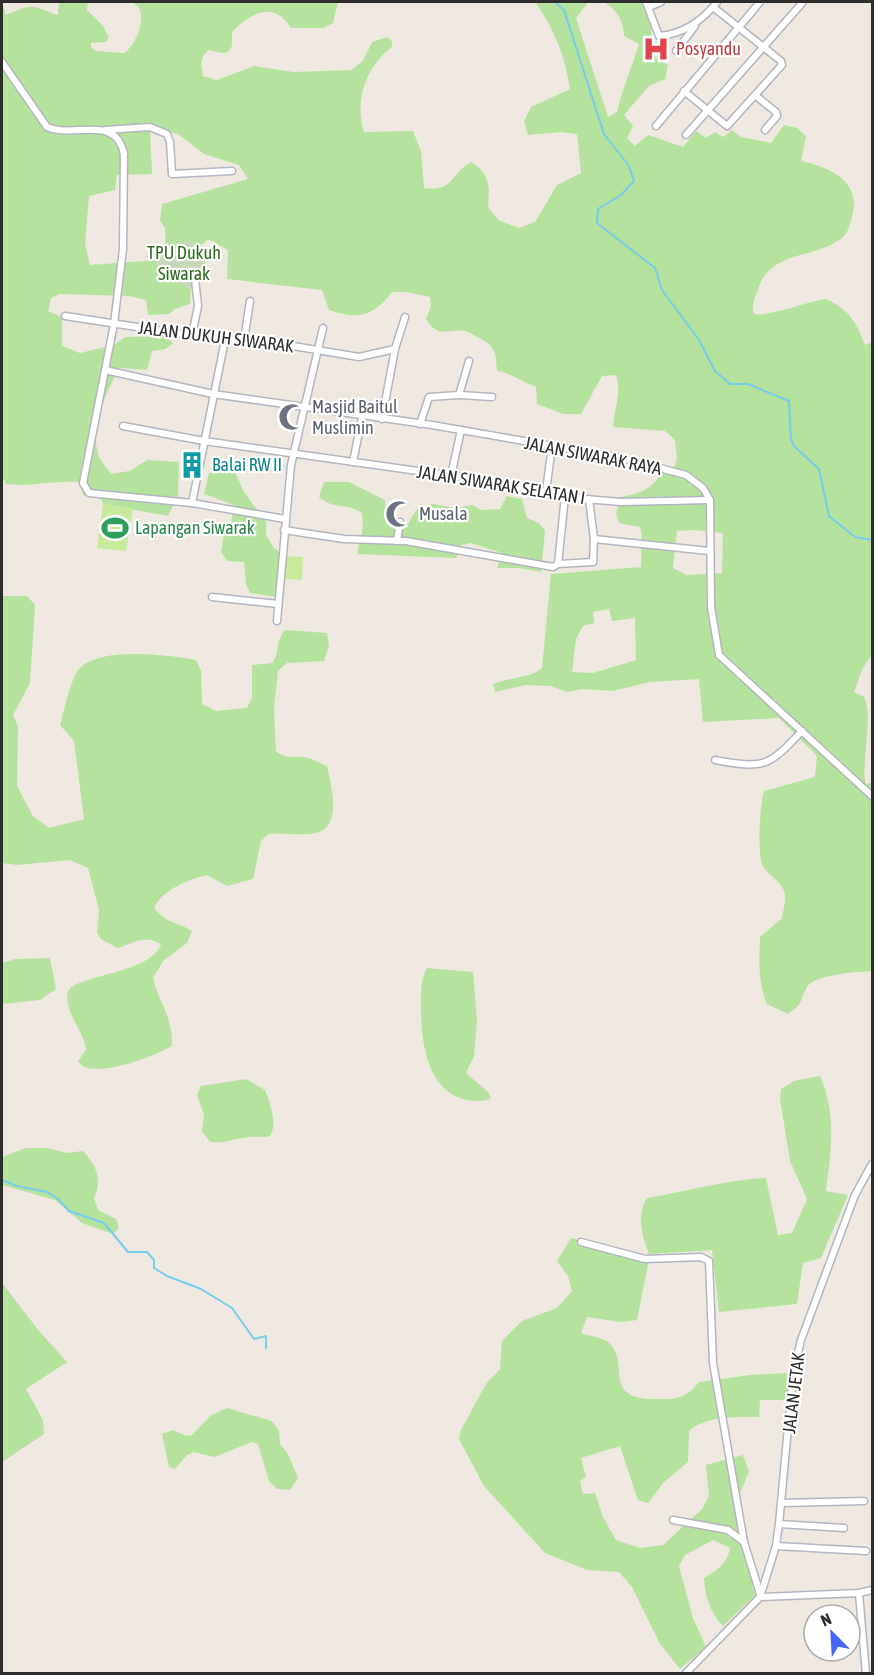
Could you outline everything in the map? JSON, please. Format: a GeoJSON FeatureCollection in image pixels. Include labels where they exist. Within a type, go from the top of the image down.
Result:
{"type":"FeatureCollection","features":[{"type":"Feature","properties":{"kind":"street"},"geometry":{"type":"LineString","coordinates":[[661,2],[648,4],[659,36],[674,33],[697,23]]}},
{"type":"Feature","properties":{"kind":"street"},"geometry":{"type":"LineString","coordinates":[[656,126],[760,2]]}},
{"type":"Feature","properties":{"kind":"street"},"geometry":{"type":"LineString","coordinates":[[686,135],[803,2]]}},
{"type":"Feature","properties":{"kind":"street"},"geometry":{"type":"LineString","coordinates":[[676,51],[715,4],[737,28],[781,61],[782,65],[727,126],[684,91]]}},
{"type":"Feature","properties":{"kind":"street"},"geometry":{"type":"LineString","coordinates":[[2,62],[47,128],[64,131],[150,127],[167,134],[170,142],[172,174],[232,171]]}},
{"type":"Feature","properties":{"kind":"street"},"geometry":{"type":"LineString","coordinates":[[756,96],[776,112],[777,116],[765,130]]}},
{"type":"Feature","properties":{"kind":"street","name":"JALAN DUKUH SIWARAK"},"geometry":{"type":"LineString","coordinates":[[102,130],[116,134],[124,154],[123,249],[114,324],[83,483],[89,494],[192,503]]}},
{"type":"Feature","properties":{"kind":"street"},"geometry":{"type":"LineString","coordinates":[[192,335],[198,306],[195,279]]}},
{"type":"Feature","properties":{"kind":"street"},"geometry":{"type":"LineString","coordinates":[[244,340],[250,301]]}},
{"type":"Feature","properties":{"kind":"street"},"geometry":{"type":"LineString","coordinates":[[65,316],[114,324]]}},
{"type":"Feature","properties":{"kind":"street"},"geometry":{"type":"LineString","coordinates":[[382,419],[395,350],[405,316]]}},
{"type":"Feature","properties":{"kind":"street","name":"JALAN DUKUH SIWARAK"},"geometry":{"type":"LineString","coordinates":[[114,324],[364,357],[395,350]]}},
{"type":"Feature","properties":{"kind":"street","name":"JALAN DUKUH SIWARAK"},"geometry":{"type":"LineString","coordinates":[[277,621],[285,519],[294,453],[322,328]]}},
{"type":"Feature","properties":{"kind":"street"},"geometry":{"type":"LineString","coordinates":[[225,340],[192,503],[285,519]]}},
{"type":"Feature","properties":{"kind":"street"},"geometry":{"type":"LineString","coordinates":[[459,395],[469,361]]}},
{"type":"Feature","properties":{"kind":"street","name":"JALAN SIWARAK RAYA"},"geometry":{"type":"LineString","coordinates":[[105,370],[213,394],[460,430],[622,458],[686,475],[703,488],[710,500]]}},
{"type":"Feature","properties":{"kind":"street"},"geometry":{"type":"LineString","coordinates":[[420,424],[429,397],[459,395],[492,397]]}},
{"type":"Feature","properties":{"kind":"street"},"geometry":{"type":"LineString","coordinates":[[353,462],[363,417]]}},
{"type":"Feature","properties":{"kind":"street","name":"JALAN SIWARAK SELATAN I"},"geometry":{"type":"LineString","coordinates":[[123,426],[204,441],[451,476],[565,496],[621,502],[710,500]]}},
{"type":"Feature","properties":{"kind":"street"},"geometry":{"type":"LineString","coordinates":[[451,476],[460,430]]}},
{"type":"Feature","properties":{"kind":"street"},"geometry":{"type":"LineString","coordinates":[[546,491],[552,446]]}},
{"type":"Feature","properties":{"kind":"street"},"geometry":{"type":"LineString","coordinates":[[558,564],[565,496]]}},
{"type":"Feature","properties":{"kind":"street"},"geometry":{"type":"LineString","coordinates":[[284,530],[344,539],[397,541],[547,566],[593,562],[594,538],[589,499]]}},
{"type":"Feature","properties":{"kind":"street"},"geometry":{"type":"LineString","coordinates":[[710,500],[711,608],[719,655],[873,796]]}},
{"type":"Feature","properties":{"kind":"street"},"geometry":{"type":"LineString","coordinates":[[397,541],[400,522]]}},
{"type":"Feature","properties":{"kind":"street"},"geometry":{"type":"LineString","coordinates":[[594,538],[709,550]]}},
{"type":"Feature","properties":{"kind":"street"},"geometry":{"type":"LineString","coordinates":[[213,597],[278,604]]}},
{"type":"Feature","properties":{"kind":"street"},"geometry":{"type":"LineString","coordinates":[[715,760],[766,764],[779,756],[802,731]]}},
{"type":"Feature","properties":{"kind":"street","name":"JALAN JETAK"},"geometry":{"type":"LineString","coordinates":[[760,1597],[776,1546],[793,1374],[801,1340],[851,1205],[873,1164]]}},
{"type":"Feature","properties":{"kind":"street"},"geometry":{"type":"LineString","coordinates":[[581,1242],[645,1259],[701,1257],[709,1261],[713,1363],[744,1542],[759,1587],[760,1597]]}},
{"type":"Feature","properties":{"kind":"street"},"geometry":{"type":"LineString","coordinates":[[782,1503],[864,1501]]}},
{"type":"Feature","properties":{"kind":"street"},"geometry":{"type":"LineString","coordinates":[[673,1520],[728,1530],[744,1542]]}},
{"type":"Feature","properties":{"kind":"street"},"geometry":{"type":"LineString","coordinates":[[779,1524],[844,1528]]}},
{"type":"Feature","properties":{"kind":"street"},"geometry":{"type":"LineString","coordinates":[[776,1546],[866,1551]]}},
{"type":"Feature","properties":{"kind":"street"},"geometry":{"type":"LineString","coordinates":[[685,1674],[760,1597],[859,1593],[873,1590]]}},
{"type":"Feature","properties":{"kind":"street"},"geometry":{"type":"LineString","coordinates":[[859,1593],[866,1674]]}},
{"type":"Feature","properties":{"kind":"green space"},"geometry":{"type":"Polygon","coordinates":[[[2,2],[6,15],[32,7],[58,15],[59,2],[88,2],[87,10],[103,26],[109,38],[106,42],[91,43],[91,47],[96,51],[124,53],[134,41],[141,24],[140,11],[133,2],[338,2],[333,23],[323,28],[291,28],[284,19],[270,12],[262,12],[246,19],[232,32],[232,46],[228,52],[209,50],[206,53],[202,62],[203,76],[217,80],[254,66],[293,72],[351,70],[363,61],[372,42],[387,37],[392,41],[392,47],[375,64],[364,85],[360,108],[364,132],[413,131],[421,151],[424,188],[434,189],[446,185],[471,162],[482,171],[487,181],[488,207],[498,220],[519,228],[535,222],[557,185],[581,173],[577,134],[561,132],[528,135],[524,121],[531,107],[570,89],[558,43],[535,2],[588,2],[576,18],[608,117],[617,112],[639,44],[624,36],[619,16],[604,2],[641,2],[651,27],[652,55],[668,65],[665,79],[649,86],[624,115],[633,126],[627,138],[635,146],[648,135],[683,147],[696,131],[706,138],[715,132],[723,137],[732,130],[741,137],[771,143],[784,125],[797,128],[806,136],[801,161],[833,172],[848,185],[852,194],[854,205],[852,217],[844,236],[831,245],[794,257],[771,269],[763,278],[753,308],[754,314],[759,315],[826,299],[846,312],[859,330],[865,345],[872,342],[872,654],[862,670],[854,692],[864,697],[868,716],[865,777],[866,784],[872,783],[872,971],[819,979],[807,987],[799,1005],[788,1014],[767,1004],[764,996],[759,962],[760,937],[782,918],[785,897],[781,885],[766,870],[761,861],[760,837],[764,791],[815,777],[817,756],[779,718],[703,722],[699,679],[650,682],[613,691],[583,689],[567,692],[551,686],[526,685],[495,692],[493,684],[525,676],[542,668],[551,574],[641,567],[640,527],[619,523],[616,514],[621,497],[644,490],[662,473],[672,474],[677,459],[675,440],[665,431],[613,427],[618,394],[616,375],[602,376],[581,414],[563,414],[537,404],[536,387],[497,371],[495,354],[488,343],[466,331],[443,332],[435,329],[426,319],[431,307],[430,297],[406,292],[392,292],[371,311],[348,315],[329,310],[322,290],[227,279],[228,250],[208,239],[198,249],[188,241],[166,251],[165,228],[160,220],[162,204],[248,179],[239,165],[204,154],[178,134],[150,129],[152,174],[117,175],[115,190],[89,196],[85,244],[90,265],[157,260],[162,275],[191,289],[190,304],[175,309],[169,314],[148,315],[146,300],[129,296],[60,294],[51,298],[48,311],[62,317],[62,346],[80,353],[114,345],[125,337],[167,336],[173,344],[165,349],[152,351],[147,370],[119,368],[101,410],[96,443],[99,457],[111,474],[130,471],[147,460],[179,462],[178,496],[168,516],[103,504],[101,499],[83,495],[79,482],[6,484],[2,476],[2,2]],[[677,531],[673,568],[687,575],[722,573],[723,533],[677,531]],[[609,609],[593,612],[594,623],[583,626],[576,639],[572,672],[593,673],[636,660],[635,618],[612,621],[609,609]]]}},
{"type":"Feature","properties":{"kind":"green space","name":"TPU Dukuh Siwarak"},"geometry":{"type":"Polygon","coordinates":[[[188,240],[205,255],[204,276],[191,289],[162,275],[156,255],[188,240]]]}},
{"type":"Feature","properties":{"kind":"green space"},"geometry":{"type":"Polygon","coordinates":[[[234,470],[244,492],[266,522],[266,535],[274,548],[286,556],[284,598],[250,593],[246,584],[244,562],[227,561],[221,552],[224,534],[230,530],[234,505],[204,494],[209,473],[234,470]]]}},
{"type":"Feature","properties":{"kind":"green space"},"geometry":{"type":"Polygon","coordinates":[[[324,482],[349,482],[385,500],[386,514],[390,523],[408,524],[416,510],[432,504],[456,508],[472,505],[481,510],[500,509],[507,496],[522,499],[527,518],[539,523],[545,531],[541,572],[519,568],[497,568],[502,553],[471,543],[461,545],[456,558],[357,554],[363,528],[362,513],[331,504],[319,497],[324,482]]]}},
{"type":"Feature","properties":{"kind":"green space","name":"Lapangan Siwarak"},"geometry":{"type":"Polygon","coordinates":[[[103,504],[133,508],[126,551],[97,548],[103,504]]]}},
{"type":"Feature","properties":{"kind":"green space"},"geometry":{"type":"Polygon","coordinates":[[[286,556],[303,557],[302,580],[285,579],[286,556]]]}},
{"type":"Feature","properties":{"kind":"green space"},"geometry":{"type":"Polygon","coordinates":[[[2,596],[27,596],[35,605],[30,683],[13,715],[18,727],[17,786],[33,816],[49,828],[84,819],[74,741],[60,725],[74,678],[86,664],[99,658],[133,654],[196,660],[201,671],[202,704],[216,711],[247,708],[252,698],[252,665],[272,663],[285,630],[327,633],[329,646],[324,661],[287,663],[278,671],[274,708],[276,751],[288,756],[309,758],[327,766],[333,804],[330,822],[316,833],[269,834],[261,841],[253,879],[227,886],[207,875],[177,886],[164,895],[154,907],[162,916],[192,931],[187,943],[163,961],[153,978],[168,1018],[172,1046],[127,1064],[102,1069],[82,1066],[78,1061],[86,1050],[68,1006],[68,992],[73,986],[83,982],[143,962],[155,954],[161,944],[144,940],[117,948],[101,939],[97,933],[99,910],[88,868],[70,860],[17,865],[2,863],[2,596]]]}},
{"type":"Feature","properties":{"kind":"green space"},"geometry":{"type":"Polygon","coordinates":[[[50,958],[56,989],[40,1000],[2,1004],[2,963],[15,959],[50,958]]]}},
{"type":"Feature","properties":{"kind":"green space"},"geometry":{"type":"Polygon","coordinates":[[[427,968],[473,972],[477,1021],[474,1056],[466,1073],[488,1092],[491,1098],[488,1100],[469,1100],[454,1096],[443,1087],[434,1074],[424,1043],[422,1026],[421,988],[427,968]]]}},
{"type":"Feature","properties":{"kind":"green space"},"geometry":{"type":"Polygon","coordinates":[[[820,1076],[831,1119],[831,1147],[826,1191],[848,1195],[821,1258],[803,1263],[797,1304],[719,1312],[712,1250],[650,1254],[637,1320],[621,1322],[587,1317],[581,1333],[608,1342],[618,1360],[623,1388],[630,1394],[643,1398],[679,1397],[692,1390],[699,1382],[750,1375],[788,1373],[787,1400],[760,1400],[759,1417],[713,1420],[704,1422],[689,1431],[688,1462],[663,1483],[648,1503],[638,1500],[620,1446],[581,1458],[586,1477],[580,1481],[583,1494],[595,1493],[603,1517],[616,1540],[640,1548],[663,1545],[702,1509],[709,1496],[706,1465],[743,1455],[749,1472],[739,1495],[734,1500],[755,1595],[723,1626],[709,1604],[704,1578],[724,1562],[730,1548],[713,1540],[685,1555],[679,1566],[693,1618],[706,1647],[680,1669],[660,1644],[632,1587],[619,1572],[587,1570],[545,1553],[484,1486],[459,1439],[461,1430],[486,1384],[500,1369],[502,1341],[522,1321],[557,1308],[572,1291],[568,1276],[557,1261],[571,1238],[643,1256],[649,1254],[642,1233],[641,1218],[647,1198],[736,1181],[766,1178],[778,1235],[792,1233],[807,1199],[790,1161],[780,1099],[781,1089],[794,1081],[820,1076]]]}},
{"type":"Feature","properties":{"kind":"green space"},"geometry":{"type":"Polygon","coordinates":[[[246,1079],[265,1090],[273,1119],[270,1136],[210,1142],[202,1131],[204,1115],[197,1095],[201,1086],[246,1079]]]}},
{"type":"Feature","properties":{"kind":"green space"},"geometry":{"type":"Polygon","coordinates":[[[26,1148],[48,1148],[67,1153],[83,1151],[97,1173],[98,1185],[94,1198],[98,1210],[116,1219],[119,1228],[113,1234],[82,1223],[55,1200],[2,1185],[2,1157],[26,1148]]]}},
{"type":"Feature","properties":{"kind":"green space"},"geometry":{"type":"Polygon","coordinates":[[[2,1283],[39,1331],[67,1362],[26,1389],[43,1420],[44,1434],[2,1462],[2,1283]]]}},
{"type":"Feature","properties":{"kind":"green space"},"geometry":{"type":"Polygon","coordinates":[[[227,1408],[272,1421],[279,1431],[280,1444],[288,1454],[298,1478],[290,1490],[277,1489],[269,1481],[258,1444],[252,1442],[214,1457],[194,1452],[187,1455],[175,1469],[169,1467],[162,1434],[173,1430],[186,1436],[192,1435],[210,1416],[227,1408]]]}},
{"type":"Feature","properties":{"kind":"waterway"},"geometry":{"type":"LineString","coordinates":[[555,2],[564,10],[604,134],[629,166],[634,181],[621,195],[598,209],[597,223],[655,268],[662,290],[699,340],[715,371],[730,384],[748,384],[789,401],[791,440],[794,446],[819,469],[829,516],[855,537],[872,540]]}},
{"type":"Feature","properties":{"kind":"waterway"},"geometry":{"type":"LineString","coordinates":[[2,1180],[17,1186],[47,1192],[58,1199],[69,1211],[104,1223],[128,1252],[147,1252],[154,1260],[154,1268],[167,1276],[201,1289],[232,1308],[254,1339],[266,1336],[266,1348]]}},
{"type":"Feature","properties":{"kind":"place","name":"Posyandu"},"geometry":{"type":"Point","coordinates":[656,49]}},
{"type":"Feature","properties":{"kind":"place","name":"Masjid Baitul Muslimin"},"geometry":{"type":"Point","coordinates":[292,417]}},
{"type":"Feature","properties":{"kind":"place","name":"Balai RW II"},"geometry":{"type":"Point","coordinates":[192,465]}},
{"type":"Feature","properties":{"kind":"place","name":"Musala"},"geometry":{"type":"Point","coordinates":[399,514]}},
{"type":"Feature","properties":{"kind":"place","name":"Lapangan Siwarak"},"geometry":{"type":"Point","coordinates":[115,528]}}]}
